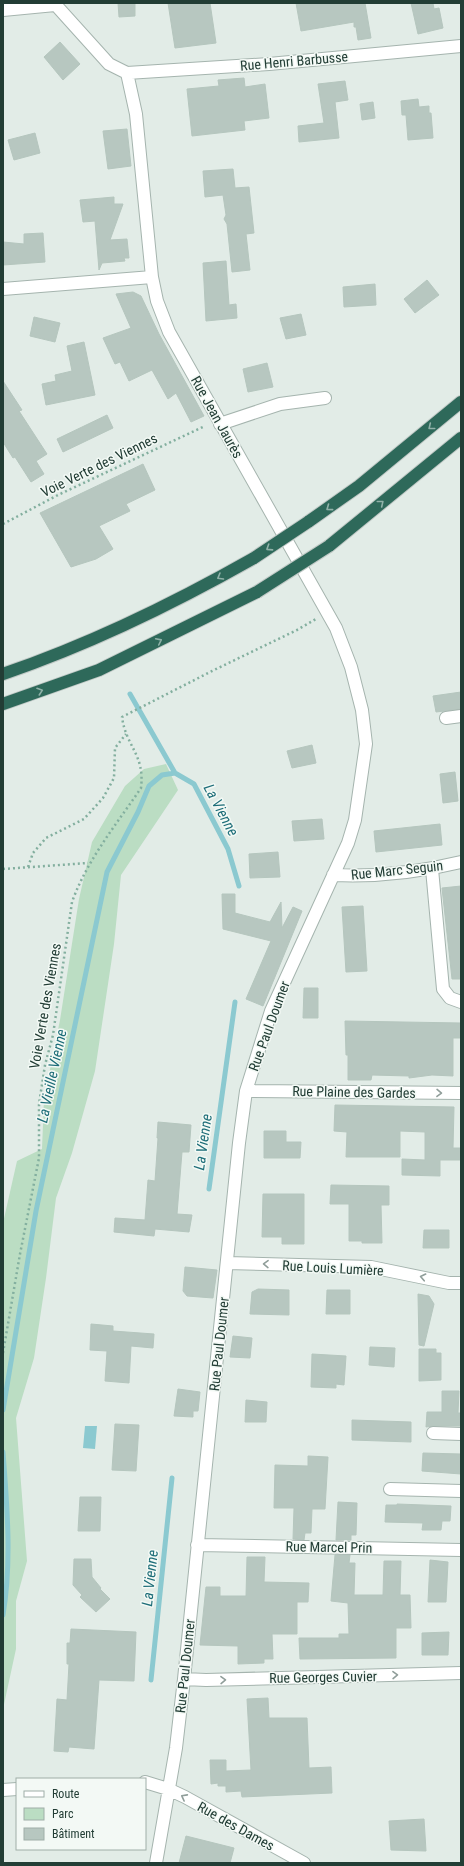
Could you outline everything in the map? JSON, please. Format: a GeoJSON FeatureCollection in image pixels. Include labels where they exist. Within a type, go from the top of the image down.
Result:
{"type":"FeatureCollection","features":[{"type":"Feature","properties":{"kind":"highway"},"geometry":{"type":"LineString","coordinates":[[3,674],[44,660],[143,618],[200,589],[254,558],[359,486],[461,402]]}},
{"type":"Feature","properties":{"kind":"highway"},"geometry":{"type":"LineString","coordinates":[[3,704],[99,670],[257,592],[329,546],[461,438]]}},
{"type":"Feature","properties":{"kind":"street"},"geometry":{"type":"LineString","coordinates":[[3,10],[55,4],[109,64],[127,73]]}},
{"type":"Feature","properties":{"kind":"street","name":"Rue Henri Barbusse"},"geometry":{"type":"LineString","coordinates":[[127,73],[269,64],[461,46]]}},
{"type":"Feature","properties":{"kind":"street","name":"Rue Jean Jaurès"},"geometry":{"type":"LineString","coordinates":[[127,73],[136,114],[152,277],[157,301],[169,332],[336,628],[351,667],[362,710],[365,737],[360,789],[348,843]]}},
{"type":"Feature","properties":{"kind":"street"},"geometry":{"type":"LineString","coordinates":[[3,289],[152,277]]}},
{"type":"Feature","properties":{"kind":"street"},"geometry":{"type":"LineString","coordinates":[[220,424],[280,404],[325,398]]}},
{"type":"Feature","properties":{"kind":"street"},"geometry":{"type":"LineString","coordinates":[[446,718],[461,716]]}},
{"type":"Feature","properties":{"kind":"street","name":"Rue Paul Doumer"},"geometry":{"type":"LineString","coordinates":[[156,1863],[176,1748],[227,1263],[238,1143],[246,1091],[271,1011],[348,843]]}},
{"type":"Feature","properties":{"kind":"street","name":"Rue Marc Seguin"},"geometry":{"type":"LineString","coordinates":[[333,875],[432,869],[461,862]]}},
{"type":"Feature","properties":{"kind":"street"},"geometry":{"type":"LineString","coordinates":[[432,869],[444,989],[450,998],[461,1002]]}},
{"type":"Feature","properties":{"kind":"street","name":"Rue Plaine des Gardes"},"geometry":{"type":"LineString","coordinates":[[246,1091],[461,1093]]}},
{"type":"Feature","properties":{"kind":"street","name":"Rue Louis Lumière"},"geometry":{"type":"LineString","coordinates":[[227,1263],[371,1267],[449,1283],[461,1283]]}},
{"type":"Feature","properties":{"kind":"street"},"geometry":{"type":"LineString","coordinates":[[433,1433],[461,1434]]}},
{"type":"Feature","properties":{"kind":"street"},"geometry":{"type":"LineString","coordinates":[[390,1489],[461,1491]]}},
{"type":"Feature","properties":{"kind":"street","name":"Rue Marcel Prin"},"geometry":{"type":"LineString","coordinates":[[197,1545],[461,1550]]}},
{"type":"Feature","properties":{"kind":"street","name":"Rue Georges Cuvier"},"geometry":{"type":"LineString","coordinates":[[184,1679],[206,1680],[461,1673]]}},
{"type":"Feature","properties":{"kind":"street","name":"Rue des Dames"},"geometry":{"type":"LineString","coordinates":[[146,1782],[168,1789],[304,1863]]}},
{"type":"Feature","properties":{"kind":"street"},"geometry":{"type":"LineString","coordinates":[[3,1790],[16,1789]]}},
{"type":"Feature","properties":{"kind":"path","name":"Voie Verte des Viennes"},"geometry":{"type":"LineString","coordinates":[[3,524],[58,495],[204,425]]}},
{"type":"Feature","properties":{"kind":"path","name":"Voie Verte des Viennes"},"geometry":{"type":"LineString","coordinates":[[3,1353],[20,1254],[39,1158],[38,1104],[45,1065],[53,1035],[72,902],[79,882],[89,863],[141,788],[143,774],[141,763],[126,734],[122,717],[298,630],[327,612]]}},
{"type":"Feature","properties":{"kind":"path"},"geometry":{"type":"LineString","coordinates":[[28,867],[33,853],[46,838],[84,819],[103,798],[114,778],[115,748],[126,734]]}},
{"type":"Feature","properties":{"kind":"path"},"geometry":{"type":"LineString","coordinates":[[3,869],[89,863]]}},
{"type":"Feature","properties":{"kind":"green space"},"geometry":{"type":"Polygon","coordinates":[[[166,764],[178,790],[121,875],[114,944],[95,1071],[72,1153],[56,1198],[34,1358],[16,1418],[27,1561],[16,1601],[16,1649],[3,1709],[3,1223],[17,1161],[42,1149],[44,1099],[60,1020],[79,899],[92,842],[125,786],[144,769],[166,764]]]}},
{"type":"Feature","properties":{"kind":"water"},"geometry":{"type":"Polygon","coordinates":[[[85,1426],[97,1426],[95,1449],[83,1448],[85,1426]]]}},
{"type":"Feature","properties":{"kind":"building"},"geometry":{"type":"Polygon","coordinates":[[[118,3],[135,3],[135,16],[119,17],[118,3]]]}},
{"type":"Feature","properties":{"kind":"building"},"geometry":{"type":"Polygon","coordinates":[[[168,3],[210,3],[216,43],[175,48],[168,3]]]}},
{"type":"Feature","properties":{"kind":"building"},"geometry":{"type":"Polygon","coordinates":[[[296,3],[365,3],[371,38],[358,40],[354,22],[301,31],[296,3]]]}},
{"type":"Feature","properties":{"kind":"building"},"geometry":{"type":"Polygon","coordinates":[[[411,3],[433,3],[434,9],[439,8],[443,28],[418,34],[411,3]]]}},
{"type":"Feature","properties":{"kind":"building"},"geometry":{"type":"Polygon","coordinates":[[[60,42],[80,64],[63,80],[44,57],[60,42]]]}},
{"type":"Feature","properties":{"kind":"building"},"geometry":{"type":"Polygon","coordinates":[[[244,78],[245,87],[265,84],[269,118],[244,121],[245,130],[192,136],[187,89],[219,86],[218,80],[244,78]]]}},
{"type":"Feature","properties":{"kind":"building"},"geometry":{"type":"Polygon","coordinates":[[[345,81],[348,100],[335,102],[339,138],[299,142],[298,126],[324,123],[318,84],[345,81]]]}},
{"type":"Feature","properties":{"kind":"building"},"geometry":{"type":"Polygon","coordinates":[[[418,99],[419,107],[429,106],[433,138],[408,140],[406,115],[402,115],[401,101],[418,99]]]}},
{"type":"Feature","properties":{"kind":"building"},"geometry":{"type":"Polygon","coordinates":[[[373,102],[375,118],[362,120],[360,104],[373,102]]]}},
{"type":"Feature","properties":{"kind":"building"},"geometry":{"type":"Polygon","coordinates":[[[127,129],[131,166],[108,169],[103,131],[127,129]]]}},
{"type":"Feature","properties":{"kind":"building"},"geometry":{"type":"Polygon","coordinates":[[[35,133],[40,153],[14,160],[8,140],[35,133]]]}},
{"type":"Feature","properties":{"kind":"building"},"geometry":{"type":"Polygon","coordinates":[[[233,169],[235,188],[249,187],[254,233],[246,234],[250,270],[232,272],[227,224],[224,219],[226,215],[223,195],[205,197],[203,171],[233,169]]]}},
{"type":"Feature","properties":{"kind":"building"},"geometry":{"type":"Polygon","coordinates":[[[114,197],[114,204],[123,204],[110,240],[127,239],[129,258],[124,258],[125,261],[102,263],[99,270],[95,221],[83,222],[80,200],[114,197]]]}},
{"type":"Feature","properties":{"kind":"building"},"geometry":{"type":"Polygon","coordinates":[[[43,233],[45,262],[3,265],[3,242],[24,244],[24,234],[43,233]]]}},
{"type":"Feature","properties":{"kind":"building"},"geometry":{"type":"Polygon","coordinates":[[[226,261],[229,305],[236,304],[237,318],[206,321],[203,263],[226,261]]]}},
{"type":"Feature","properties":{"kind":"building"},"geometry":{"type":"Polygon","coordinates":[[[427,280],[439,295],[415,313],[404,299],[427,280]]]}},
{"type":"Feature","properties":{"kind":"building"},"geometry":{"type":"Polygon","coordinates":[[[375,284],[376,305],[344,307],[343,287],[375,284]]]}},
{"type":"Feature","properties":{"kind":"building"},"geometry":{"type":"Polygon","coordinates":[[[133,292],[141,296],[159,334],[204,416],[191,422],[176,393],[168,399],[152,370],[129,381],[120,362],[115,364],[103,338],[131,328],[116,294],[133,292]]]}},
{"type":"Feature","properties":{"kind":"building"},"geometry":{"type":"Polygon","coordinates":[[[301,314],[306,335],[286,339],[280,318],[301,314]]]}},
{"type":"Feature","properties":{"kind":"building"},"geometry":{"type":"Polygon","coordinates":[[[34,317],[60,323],[55,342],[30,336],[34,317]]]}},
{"type":"Feature","properties":{"kind":"building"},"geometry":{"type":"Polygon","coordinates":[[[84,342],[95,395],[46,405],[42,384],[56,381],[55,375],[72,371],[67,346],[84,342]]]}},
{"type":"Feature","properties":{"kind":"building"},"geometry":{"type":"Polygon","coordinates":[[[267,363],[273,387],[248,392],[243,369],[267,363]]]}},
{"type":"Feature","properties":{"kind":"building"},"geometry":{"type":"Polygon","coordinates":[[[3,381],[22,410],[19,411],[47,454],[36,461],[44,474],[31,482],[15,457],[13,458],[3,442],[3,381]]]}},
{"type":"Feature","properties":{"kind":"building"},"geometry":{"type":"Polygon","coordinates":[[[107,415],[113,428],[63,452],[57,439],[107,415]]]}},
{"type":"Feature","properties":{"kind":"building"},"geometry":{"type":"Polygon","coordinates":[[[143,464],[155,490],[126,504],[130,511],[99,526],[113,549],[96,559],[71,567],[40,513],[143,464]]]}},
{"type":"Feature","properties":{"kind":"building"},"geometry":{"type":"Polygon","coordinates":[[[461,692],[461,709],[436,712],[433,696],[461,692]]]}},
{"type":"Feature","properties":{"kind":"building"},"geometry":{"type":"Polygon","coordinates":[[[312,745],[316,763],[292,768],[287,751],[312,745]]]}},
{"type":"Feature","properties":{"kind":"building"},"geometry":{"type":"Polygon","coordinates":[[[455,772],[458,801],[443,803],[440,774],[455,772]]]}},
{"type":"Feature","properties":{"kind":"building"},"geometry":{"type":"Polygon","coordinates":[[[322,819],[324,839],[294,841],[292,821],[322,819]]]}},
{"type":"Feature","properties":{"kind":"building"},"geometry":{"type":"Polygon","coordinates":[[[440,824],[442,845],[376,852],[374,831],[440,824]]]}},
{"type":"Feature","properties":{"kind":"building"},"geometry":{"type":"Polygon","coordinates":[[[278,852],[280,877],[250,878],[249,854],[278,852]]]}},
{"type":"Feature","properties":{"kind":"building"},"geometry":{"type":"Polygon","coordinates":[[[461,886],[461,979],[452,979],[442,888],[461,886]]]}},
{"type":"Feature","properties":{"kind":"building"},"geometry":{"type":"Polygon","coordinates":[[[222,894],[235,894],[235,913],[270,922],[281,902],[282,928],[293,907],[302,911],[263,1006],[246,999],[271,941],[223,929],[222,894]]]}},
{"type":"Feature","properties":{"kind":"building"},"geometry":{"type":"Polygon","coordinates":[[[363,906],[367,971],[346,972],[342,907],[363,906]]]}},
{"type":"Feature","properties":{"kind":"building"},"geometry":{"type":"Polygon","coordinates":[[[304,988],[318,988],[318,1018],[303,1018],[304,988]]]}},
{"type":"Feature","properties":{"kind":"building"},"geometry":{"type":"Polygon","coordinates":[[[345,1021],[461,1023],[461,1038],[453,1038],[453,1076],[432,1075],[409,1078],[409,1076],[372,1075],[371,1080],[348,1080],[348,1055],[346,1055],[345,1021]]]}},
{"type":"Feature","properties":{"kind":"building"},"geometry":{"type":"Polygon","coordinates":[[[335,1105],[454,1107],[453,1148],[461,1148],[461,1160],[440,1160],[440,1176],[402,1175],[402,1159],[425,1160],[425,1132],[400,1131],[400,1157],[346,1157],[347,1132],[334,1131],[335,1105]]]}},
{"type":"Feature","properties":{"kind":"building"},"geometry":{"type":"Polygon","coordinates":[[[158,1122],[191,1125],[189,1152],[182,1152],[177,1214],[192,1215],[189,1232],[155,1229],[154,1236],[114,1232],[115,1218],[145,1220],[148,1180],[155,1181],[158,1122]]]}},
{"type":"Feature","properties":{"kind":"building"},"geometry":{"type":"Polygon","coordinates":[[[264,1131],[286,1131],[286,1142],[301,1142],[300,1158],[264,1158],[264,1131]]]}},
{"type":"Feature","properties":{"kind":"building"},"geometry":{"type":"Polygon","coordinates":[[[331,1185],[389,1186],[389,1205],[381,1205],[382,1243],[362,1243],[362,1241],[349,1241],[349,1204],[330,1204],[331,1185]]]}},
{"type":"Feature","properties":{"kind":"building"},"geometry":{"type":"Polygon","coordinates":[[[263,1194],[304,1194],[304,1244],[282,1244],[282,1237],[262,1237],[263,1194]]]}},
{"type":"Feature","properties":{"kind":"building"},"geometry":{"type":"Polygon","coordinates":[[[424,1230],[449,1230],[449,1248],[423,1248],[424,1230]]]}},
{"type":"Feature","properties":{"kind":"building"},"geometry":{"type":"Polygon","coordinates":[[[185,1267],[217,1270],[213,1298],[187,1296],[183,1291],[185,1267]]]}},
{"type":"Feature","properties":{"kind":"building"},"geometry":{"type":"Polygon","coordinates":[[[258,1289],[289,1290],[289,1315],[250,1314],[252,1292],[258,1289]]]}},
{"type":"Feature","properties":{"kind":"building"},"geometry":{"type":"Polygon","coordinates":[[[327,1290],[350,1290],[350,1314],[326,1314],[327,1290]]]}},
{"type":"Feature","properties":{"kind":"building"},"geometry":{"type":"Polygon","coordinates":[[[418,1294],[429,1296],[434,1304],[424,1346],[419,1345],[418,1294]]]}},
{"type":"Feature","properties":{"kind":"building"},"geometry":{"type":"Polygon","coordinates":[[[91,1324],[113,1326],[113,1331],[154,1334],[153,1348],[131,1346],[129,1383],[105,1381],[107,1351],[90,1350],[91,1324]]]}},
{"type":"Feature","properties":{"kind":"building"},"geometry":{"type":"Polygon","coordinates":[[[233,1336],[252,1338],[250,1358],[230,1357],[233,1336]]]}},
{"type":"Feature","properties":{"kind":"building"},"geometry":{"type":"Polygon","coordinates":[[[370,1347],[395,1348],[394,1367],[369,1365],[370,1347]]]}},
{"type":"Feature","properties":{"kind":"building"},"geometry":{"type":"Polygon","coordinates":[[[419,1349],[436,1349],[436,1353],[441,1353],[441,1380],[419,1381],[419,1349]]]}},
{"type":"Feature","properties":{"kind":"building"},"geometry":{"type":"Polygon","coordinates":[[[312,1354],[346,1356],[344,1385],[336,1384],[336,1388],[311,1387],[312,1354]]]}},
{"type":"Feature","properties":{"kind":"building"},"geometry":{"type":"Polygon","coordinates":[[[178,1389],[200,1392],[198,1411],[193,1411],[193,1417],[174,1416],[178,1389]]]}},
{"type":"Feature","properties":{"kind":"building"},"geometry":{"type":"Polygon","coordinates":[[[442,1391],[459,1391],[458,1413],[461,1413],[461,1426],[426,1427],[427,1412],[442,1412],[442,1391]]]}},
{"type":"Feature","properties":{"kind":"building"},"geometry":{"type":"Polygon","coordinates":[[[246,1400],[267,1402],[266,1422],[245,1422],[246,1400]]]}},
{"type":"Feature","properties":{"kind":"building"},"geometry":{"type":"Polygon","coordinates":[[[352,1420],[411,1422],[411,1442],[352,1440],[352,1420]]]}},
{"type":"Feature","properties":{"kind":"building"},"geometry":{"type":"Polygon","coordinates":[[[115,1424],[139,1425],[136,1471],[112,1470],[115,1424]]]}},
{"type":"Feature","properties":{"kind":"building"},"geometry":{"type":"Polygon","coordinates":[[[423,1453],[461,1454],[461,1474],[422,1471],[423,1453]]]}},
{"type":"Feature","properties":{"kind":"building"},"geometry":{"type":"Polygon","coordinates":[[[308,1456],[328,1457],[325,1509],[312,1509],[311,1533],[305,1533],[304,1540],[293,1539],[294,1508],[274,1508],[275,1465],[308,1466],[308,1456]]]}},
{"type":"Feature","properties":{"kind":"building"},"geometry":{"type":"Polygon","coordinates":[[[80,1497],[101,1497],[100,1531],[78,1531],[80,1497]]]}},
{"type":"Feature","properties":{"kind":"building"},"geometry":{"type":"Polygon","coordinates":[[[338,1502],[357,1503],[356,1535],[351,1535],[351,1540],[336,1540],[338,1502]]]}},
{"type":"Feature","properties":{"kind":"building"},"geometry":{"type":"Polygon","coordinates":[[[386,1505],[451,1506],[450,1521],[442,1521],[441,1530],[422,1530],[423,1523],[385,1522],[386,1505]]]}},
{"type":"Feature","properties":{"kind":"building"},"geometry":{"type":"Polygon","coordinates":[[[335,1555],[350,1555],[349,1563],[355,1563],[354,1595],[383,1595],[384,1561],[401,1561],[400,1595],[410,1595],[411,1628],[396,1628],[396,1658],[300,1659],[299,1638],[339,1638],[339,1634],[349,1634],[348,1603],[331,1601],[335,1555]]]}},
{"type":"Feature","properties":{"kind":"building"},"geometry":{"type":"Polygon","coordinates":[[[247,1557],[265,1557],[264,1582],[309,1583],[308,1602],[297,1602],[297,1634],[272,1634],[273,1659],[264,1659],[264,1663],[238,1664],[238,1646],[200,1645],[206,1587],[220,1587],[220,1596],[246,1596],[247,1557]]]}},
{"type":"Feature","properties":{"kind":"building"},"geometry":{"type":"Polygon","coordinates":[[[74,1559],[91,1559],[92,1577],[101,1588],[100,1589],[110,1599],[96,1612],[80,1597],[82,1595],[73,1585],[74,1559]]]}},
{"type":"Feature","properties":{"kind":"building"},"geometry":{"type":"Polygon","coordinates":[[[430,1560],[448,1562],[446,1602],[428,1602],[430,1560]]]}},
{"type":"Feature","properties":{"kind":"building"},"geometry":{"type":"Polygon","coordinates":[[[71,1629],[136,1632],[134,1681],[99,1680],[94,1749],[69,1747],[68,1752],[54,1751],[57,1699],[67,1700],[69,1664],[67,1664],[67,1643],[70,1643],[71,1629]]]}},
{"type":"Feature","properties":{"kind":"building"},"geometry":{"type":"Polygon","coordinates":[[[449,1632],[448,1655],[422,1655],[422,1633],[449,1632]]]}},
{"type":"Feature","properties":{"kind":"building"},"geometry":{"type":"Polygon","coordinates":[[[268,1698],[269,1718],[307,1718],[309,1768],[331,1767],[332,1793],[242,1797],[241,1791],[226,1792],[226,1786],[218,1786],[218,1783],[211,1784],[210,1760],[226,1760],[226,1771],[251,1770],[247,1699],[268,1698]]]}},
{"type":"Feature","properties":{"kind":"building"},"geometry":{"type":"Polygon","coordinates":[[[424,1819],[426,1851],[391,1850],[389,1821],[424,1819]]]}},
{"type":"Feature","properties":{"kind":"building"},"geometry":{"type":"Polygon","coordinates":[[[186,1836],[234,1848],[230,1863],[179,1863],[186,1836]]]}},
{"type":"Feature","properties":{"kind":"waterway","name":"La Vienne"},"geometry":{"type":"LineString","coordinates":[[130,694],[175,773],[194,784],[228,849],[239,886]]}},
{"type":"Feature","properties":{"kind":"waterway","name":"La Vieille Vienne"},"geometry":{"type":"LineString","coordinates":[[3,1410],[36,1211],[107,872],[138,812],[149,786],[162,775],[175,773]]}},
{"type":"Feature","properties":{"kind":"waterway","name":"La Vienne"},"geometry":{"type":"LineString","coordinates":[[209,1189],[235,1002]]}},
{"type":"Feature","properties":{"kind":"waterway","name":"La Vieille Vienne"},"geometry":{"type":"LineString","coordinates":[[3,1452],[8,1534],[6,1595],[3,1615]]}},
{"type":"Feature","properties":{"kind":"waterway","name":"La Vienne"},"geometry":{"type":"LineString","coordinates":[[151,1680],[172,1478]]}}]}
